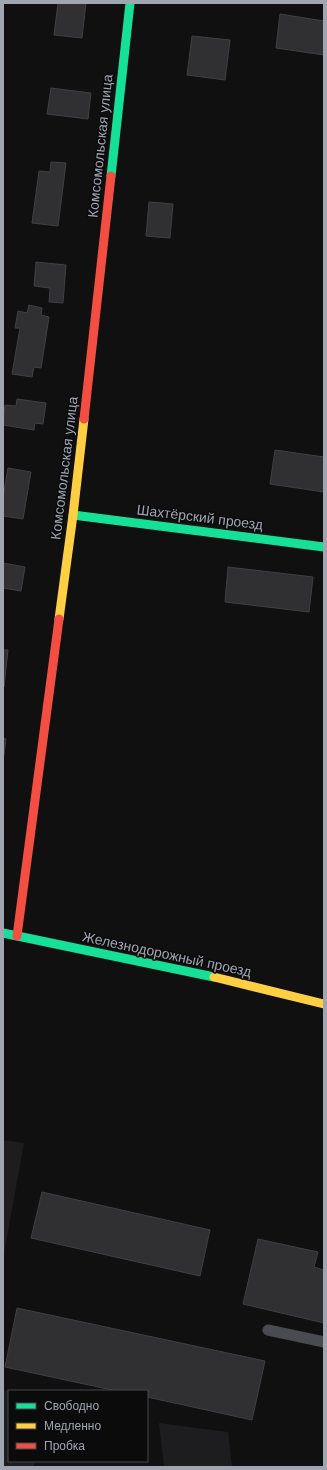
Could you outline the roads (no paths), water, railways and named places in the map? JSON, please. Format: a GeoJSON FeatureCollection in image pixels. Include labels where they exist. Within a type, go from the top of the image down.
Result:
{"type":"FeatureCollection","features":[{"type":"Feature","properties":{"kind":"street","name":"Комсомольская улица"},"geometry":{"type":"LineString","coordinates":[[17,936],[73,515],[130,3]]}},
{"type":"Feature","properties":{"kind":"street","name":"Шахтёрский проезд"},"geometry":{"type":"LineString","coordinates":[[73,515],[324,547]]}},
{"type":"Feature","properties":{"kind":"street","name":"Железнодорожный проезд"},"geometry":{"type":"LineString","coordinates":[[3,933],[204,975],[324,1004]]}},
{"type":"Feature","properties":{"kind":"lane"},"geometry":{"type":"LineString","coordinates":[[268,1330],[324,1342]]}}]}
